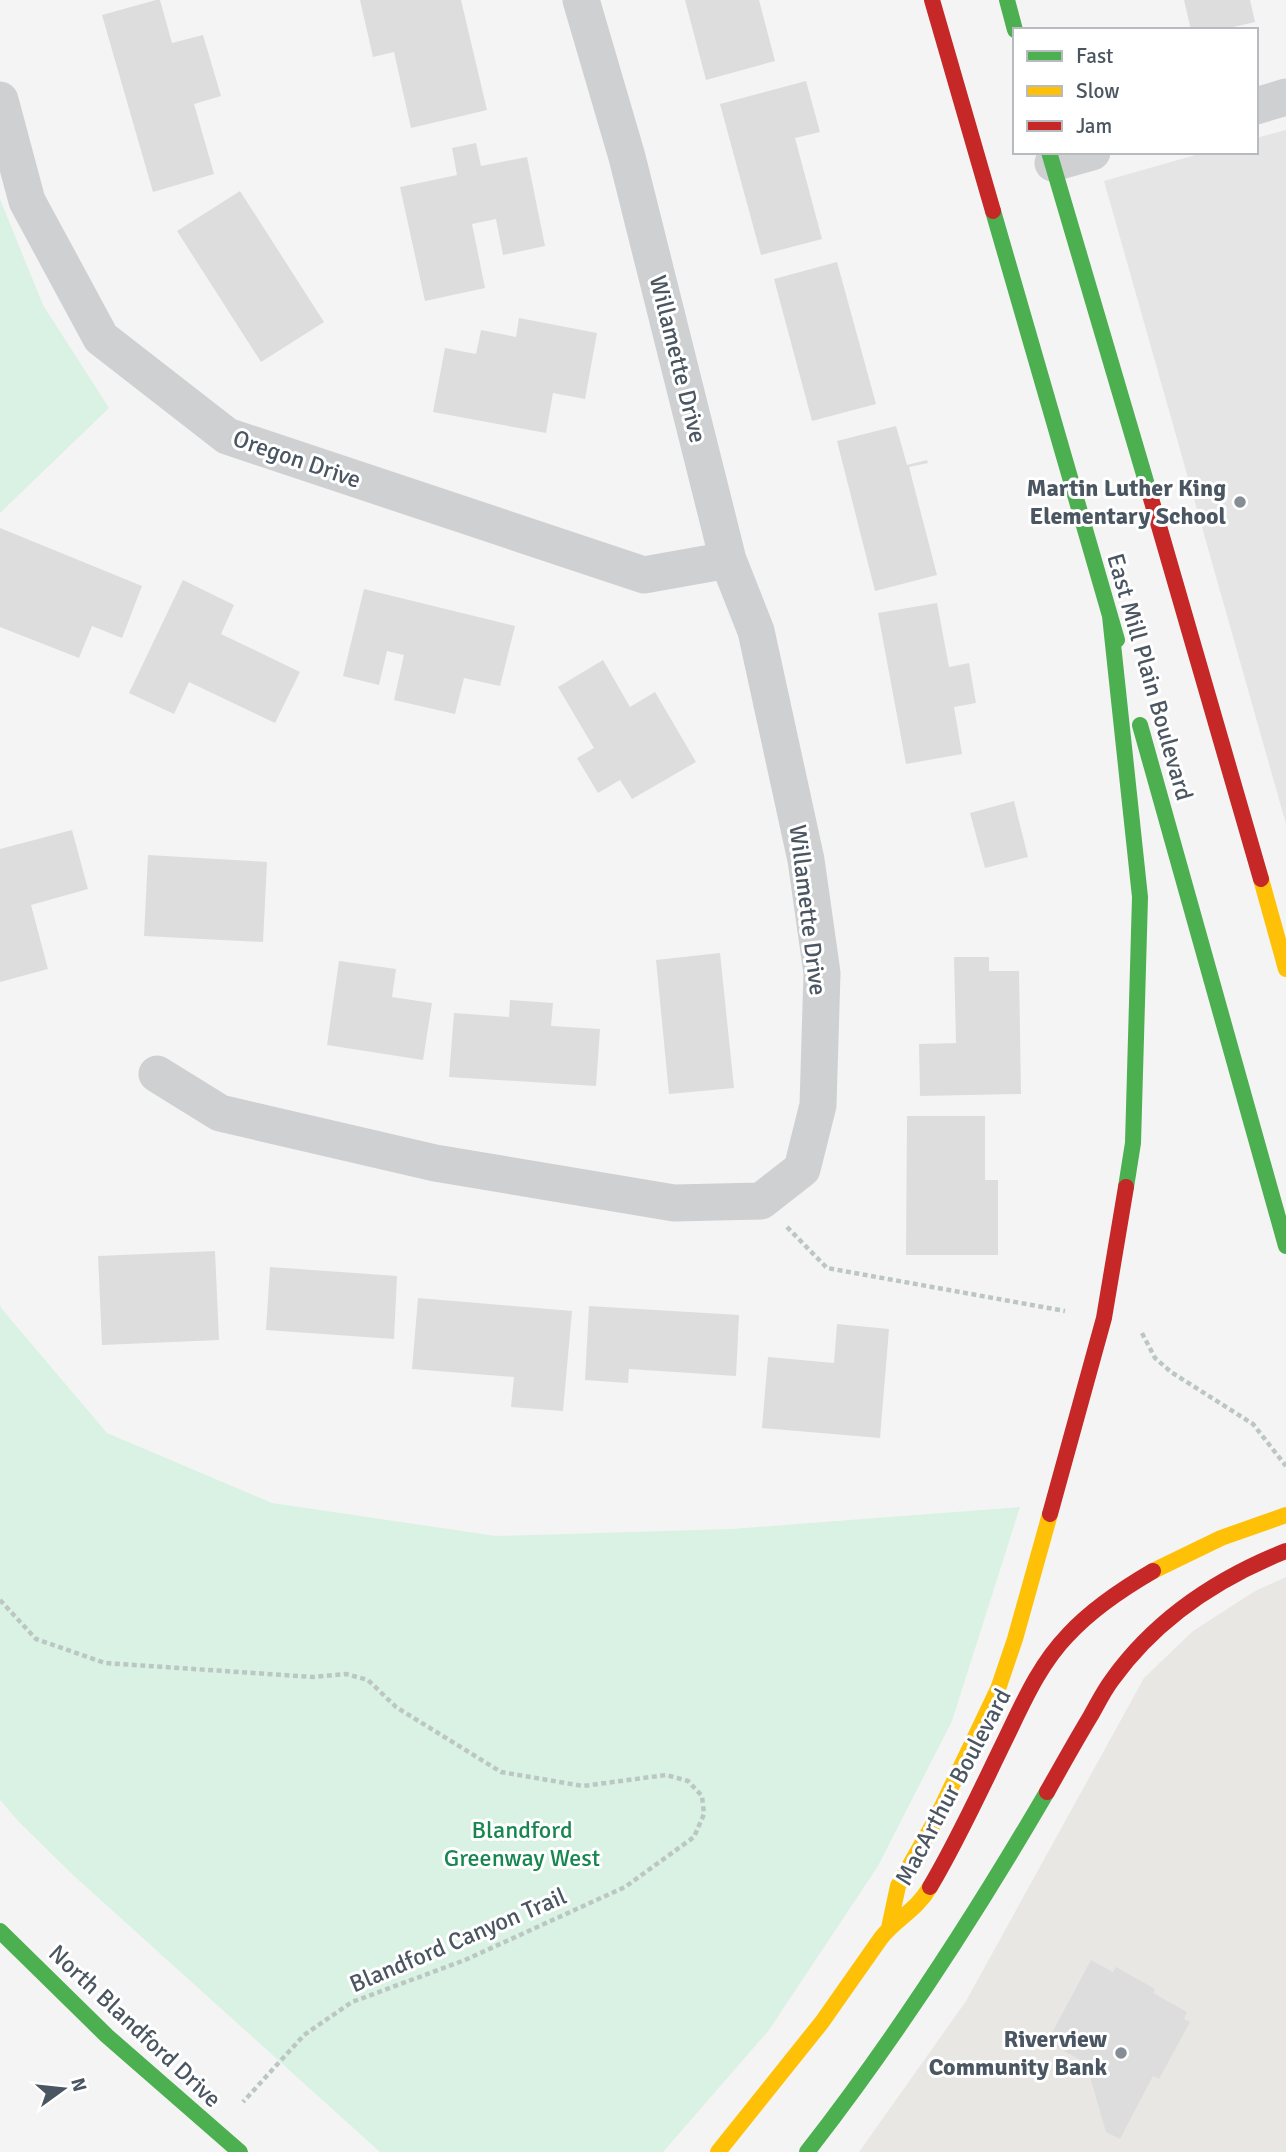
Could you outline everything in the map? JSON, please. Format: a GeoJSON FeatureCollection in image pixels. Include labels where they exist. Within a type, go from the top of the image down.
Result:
{"type":"FeatureCollection","features":[{"type":"Feature","properties":{"kind":"street","name":"Willamette Drive"},"geometry":{"type":"LineString","coordinates":[[581,0],[627,157],[728,560],[756,631],[806,860],[822,973],[818,1105],[802,1169],[761,1201]]}},
{"type":"Feature","properties":{"kind":"street","name":"East Mill Plain Boulevard"},"geometry":{"type":"LineString","coordinates":[[932,0],[1110,616],[1286,1246]]}},
{"type":"Feature","properties":{"kind":"street"},"geometry":{"type":"LineString","coordinates":[[1007,0],[1014,28]]}},
{"type":"Feature","properties":{"kind":"street"},"geometry":{"type":"LineString","coordinates":[[1258,105],[1286,97]]}},
{"type":"Feature","properties":{"kind":"street","name":"Oregon Drive"},"geometry":{"type":"LineString","coordinates":[[0,100],[27,201],[102,338],[227,436],[644,575],[728,560]]}},
{"type":"Feature","properties":{"kind":"street"},"geometry":{"type":"LineString","coordinates":[[1051,158],[1078,154]]}},
{"type":"Feature","properties":{"kind":"street","name":"East Mill Plain Boulevard"},"geometry":{"type":"LineString","coordinates":[[1051,158],[1186,615],[1286,969]]}},
{"type":"Feature","properties":{"kind":"street"},"geometry":{"type":"LineString","coordinates":[[889,1928],[898,1886],[969,1753],[1007,1664],[1104,1318],[1133,1143],[1140,897],[1110,616]]}},
{"type":"Feature","properties":{"kind":"street"},"geometry":{"type":"LineString","coordinates":[[157,1074],[220,1113],[435,1163],[674,1203],[761,1201]]}},
{"type":"Feature","properties":{"kind":"street","name":"MacArthur Boulevard"},"geometry":{"type":"LineString","coordinates":[[718,2152],[777,2082],[889,1928],[922,1901],[961,1831],[1027,1695],[1045,1662],[1067,1635],[1126,1588],[1158,1569],[1227,1536],[1286,1515]]}},
{"type":"Feature","properties":{"kind":"street"},"geometry":{"type":"LineString","coordinates":[[807,2152],[896,2036],[982,1902],[1111,1681],[1133,1652],[1155,1629],[1210,1587],[1242,1569],[1286,1550]]}},
{"type":"Feature","properties":{"kind":"street","name":"North Blandford Drive"},"geometry":{"type":"LineString","coordinates":[[0,1931],[107,2036],[240,2152]]}},
{"type":"Feature","properties":{"kind":"path"},"geometry":{"type":"LineString","coordinates":[[761,1201],[827,1268],[1128,1323],[1140,1330],[1155,1358],[1171,1372],[1253,1424],[1286,1466]]}},
{"type":"Feature","properties":{"kind":"path","name":"Blandford Canyon Trail"},"geometry":{"type":"LineString","coordinates":[[0,1600],[36,1639],[105,1663],[313,1677],[346,1674],[368,1680],[396,1707],[501,1772],[583,1786],[666,1774],[688,1781],[702,1796],[704,1814],[694,1837],[625,1887],[465,1960],[352,2002],[304,2035],[217,2132]]}},
{"type":"Feature","properties":{"kind":"shaded area","name":"Martin Luther King Elementary School"},"geometry":{"type":"Polygon","coordinates":[[[1286,130],[1286,824],[1104,181],[1199,154],[1258,154],[1258,137],[1286,130]]]}},
{"type":"Feature","properties":{"kind":"shaded area"},"geometry":{"type":"Polygon","coordinates":[[[1286,1577],[1286,2152],[859,2152],[966,2001],[1144,1678],[1193,1631],[1255,1591],[1286,1577]]]}},
{"type":"Feature","properties":{"kind":"green space"},"geometry":{"type":"Polygon","coordinates":[[[0,199],[43,305],[109,408],[0,513],[0,199]]]}},
{"type":"Feature","properties":{"kind":"green space","name":"Blandford Greenway West"},"geometry":{"type":"Polygon","coordinates":[[[0,1304],[107,1433],[272,1503],[496,1536],[732,1529],[1020,1507],[952,1721],[878,1866],[769,2030],[663,2152],[380,2152],[73,1875],[0,1800],[0,1304]]]}},
{"type":"Feature","properties":{"kind":"building"},"geometry":{"type":"Polygon","coordinates":[[[160,0],[172,43],[203,35],[221,96],[194,104],[214,174],[153,192],[102,15],[160,0]]]}},
{"type":"Feature","properties":{"kind":"building"},"geometry":{"type":"Polygon","coordinates":[[[360,0],[461,0],[487,110],[411,128],[394,52],[373,57],[360,0]]]}},
{"type":"Feature","properties":{"kind":"building"},"geometry":{"type":"Polygon","coordinates":[[[685,0],[759,0],[775,61],[706,80],[685,0]]]}},
{"type":"Feature","properties":{"kind":"building"},"geometry":{"type":"Polygon","coordinates":[[[1184,0],[1250,0],[1255,22],[1229,28],[1191,28],[1184,0]]]}},
{"type":"Feature","properties":{"kind":"building"},"geometry":{"type":"Polygon","coordinates":[[[806,81],[820,132],[795,138],[822,239],[761,255],[720,104],[806,81]]]}},
{"type":"Feature","properties":{"kind":"building"},"geometry":{"type":"Polygon","coordinates":[[[476,143],[481,166],[527,157],[545,246],[503,255],[496,219],[472,224],[485,288],[425,301],[400,187],[457,175],[452,148],[476,143]]]}},
{"type":"Feature","properties":{"kind":"building"},"geometry":{"type":"Polygon","coordinates":[[[240,191],[324,322],[261,362],[177,231],[240,191]]]}},
{"type":"Feature","properties":{"kind":"building"},"geometry":{"type":"Polygon","coordinates":[[[837,262],[876,404],[812,421],[774,279],[837,262]]]}},
{"type":"Feature","properties":{"kind":"building"},"geometry":{"type":"Polygon","coordinates":[[[519,318],[597,333],[585,399],[553,393],[546,433],[433,412],[445,348],[476,354],[481,330],[516,337],[519,318]]]}},
{"type":"Feature","properties":{"kind":"building"},"geometry":{"type":"Polygon","coordinates":[[[896,426],[907,465],[927,460],[928,463],[909,467],[937,575],[875,591],[837,441],[896,426]]]}},
{"type":"Feature","properties":{"kind":"building"},"geometry":{"type":"Polygon","coordinates":[[[0,528],[142,586],[122,638],[92,626],[79,658],[0,627],[0,528]]]}},
{"type":"Feature","properties":{"kind":"building"},"geometry":{"type":"Polygon","coordinates":[[[183,580],[234,605],[221,634],[300,672],[275,723],[189,682],[174,714],[129,693],[183,580]]]}},
{"type":"Feature","properties":{"kind":"building"},"geometry":{"type":"Polygon","coordinates":[[[364,589],[515,626],[500,686],[464,678],[455,714],[394,700],[404,655],[387,651],[379,685],[343,676],[364,589]]]}},
{"type":"Feature","properties":{"kind":"building"},"geometry":{"type":"Polygon","coordinates":[[[937,603],[949,667],[969,663],[976,703],[954,707],[962,754],[906,764],[878,613],[937,603]]]}},
{"type":"Feature","properties":{"kind":"building"},"geometry":{"type":"Polygon","coordinates":[[[603,660],[630,707],[655,692],[696,762],[632,799],[620,780],[598,793],[577,758],[594,748],[558,687],[603,660]]]}},
{"type":"Feature","properties":{"kind":"building"},"geometry":{"type":"Polygon","coordinates":[[[1014,801],[1028,857],[985,868],[970,813],[1014,801]]]}},
{"type":"Feature","properties":{"kind":"building"},"geometry":{"type":"Polygon","coordinates":[[[72,830],[88,889],[31,905],[48,969],[0,982],[0,849],[72,830]]]}},
{"type":"Feature","properties":{"kind":"building"},"geometry":{"type":"Polygon","coordinates":[[[148,855],[267,862],[263,942],[144,936],[148,855]]]}},
{"type":"Feature","properties":{"kind":"building"},"geometry":{"type":"Polygon","coordinates":[[[720,953],[734,1088],[669,1094],[656,960],[720,953]]]}},
{"type":"Feature","properties":{"kind":"building"},"geometry":{"type":"Polygon","coordinates":[[[954,957],[989,957],[989,971],[1019,971],[1021,1094],[920,1096],[919,1044],[956,1043],[954,957]]]}},
{"type":"Feature","properties":{"kind":"building"},"geometry":{"type":"Polygon","coordinates":[[[339,961],[396,969],[392,997],[432,1003],[423,1060],[327,1045],[339,961]]]}},
{"type":"Feature","properties":{"kind":"building"},"geometry":{"type":"Polygon","coordinates":[[[510,1000],[553,1003],[551,1026],[600,1029],[596,1086],[449,1077],[454,1013],[509,1017],[510,1000]]]}},
{"type":"Feature","properties":{"kind":"building"},"geometry":{"type":"Polygon","coordinates":[[[907,1116],[985,1116],[985,1180],[998,1180],[998,1255],[906,1255],[907,1116]]]}},
{"type":"Feature","properties":{"kind":"building"},"geometry":{"type":"Polygon","coordinates":[[[215,1251],[219,1340],[102,1345],[98,1256],[215,1251]]]}},
{"type":"Feature","properties":{"kind":"building"},"geometry":{"type":"Polygon","coordinates":[[[270,1267],[397,1276],[394,1339],[266,1330],[270,1267]]]}},
{"type":"Feature","properties":{"kind":"building"},"geometry":{"type":"Polygon","coordinates":[[[418,1298],[572,1311],[563,1411],[511,1407],[514,1377],[412,1369],[418,1298]]]}},
{"type":"Feature","properties":{"kind":"building"},"geometry":{"type":"Polygon","coordinates":[[[589,1306],[739,1315],[736,1376],[629,1369],[628,1383],[585,1380],[589,1306]]]}},
{"type":"Feature","properties":{"kind":"building"},"geometry":{"type":"Polygon","coordinates":[[[837,1324],[889,1329],[880,1438],[762,1428],[768,1357],[834,1363],[837,1324]]]}},
{"type":"Feature","properties":{"kind":"building","name":"Riverview Community Bank"},"geometry":{"type":"Polygon","coordinates":[[[1091,1960],[1113,1972],[1116,1967],[1155,1989],[1153,1993],[1187,2012],[1184,2019],[1190,2022],[1159,2079],[1153,2076],[1120,2139],[1106,2132],[1088,2070],[1090,2065],[1047,2042],[1091,1960]]]}},
{"type":"Feature","properties":{"kind":"traffic: fast"},"geometry":{"type":"LineString","coordinates":[[1007,0],[1014,28]]}},
{"type":"Feature","properties":{"kind":"traffic: fast"},"geometry":{"type":"LineString","coordinates":[[1050,154],[1150,495]]}},
{"type":"Feature","properties":{"kind":"traffic: fast"},"geometry":{"type":"LineString","coordinates":[[993,211],[1117,640]]}},
{"type":"Feature","properties":{"kind":"traffic: fast"},"geometry":{"type":"LineString","coordinates":[[1110,616],[1140,897],[1133,1143],[1126,1187]]}},
{"type":"Feature","properties":{"kind":"traffic: fast"},"geometry":{"type":"LineString","coordinates":[[1140,725],[1286,1246]]}},
{"type":"Feature","properties":{"kind":"traffic: fast"},"geometry":{"type":"LineString","coordinates":[[807,2152],[872,2065],[933,1976],[1047,1792]]}},
{"type":"Feature","properties":{"kind":"traffic: fast"},"geometry":{"type":"LineString","coordinates":[[0,1931],[107,2036],[240,2152]]}},
{"type":"Feature","properties":{"kind":"traffic: slow"},"geometry":{"type":"LineString","coordinates":[[1261,879],[1286,969]]}},
{"type":"Feature","properties":{"kind":"traffic: slow"},"geometry":{"type":"LineString","coordinates":[[889,1928],[898,1886],[935,1821],[998,1689],[1050,1514]]}},
{"type":"Feature","properties":{"kind":"traffic: slow"},"geometry":{"type":"LineString","coordinates":[[1153,1571],[1221,1538],[1286,1515]]}},
{"type":"Feature","properties":{"kind":"traffic: slow"},"geometry":{"type":"LineString","coordinates":[[718,2152],[822,2022],[881,1938],[919,1902],[930,1887]]}},
{"type":"Feature","properties":{"kind":"traffic: jam"},"geometry":{"type":"LineString","coordinates":[[932,0],[993,211]]}},
{"type":"Feature","properties":{"kind":"traffic: jam"},"geometry":{"type":"LineString","coordinates":[[1150,495],[1261,879]]}},
{"type":"Feature","properties":{"kind":"traffic: jam"},"geometry":{"type":"LineString","coordinates":[[1050,1514],[1104,1318],[1126,1187]]}},
{"type":"Feature","properties":{"kind":"traffic: jam"},"geometry":{"type":"LineString","coordinates":[[1047,1792],[1109,1685],[1148,1638],[1212,1588],[1286,1551]]}},
{"type":"Feature","properties":{"kind":"traffic: jam"},"geometry":{"type":"LineString","coordinates":[[930,1887],[960,1833],[1025,1698],[1048,1659],[1068,1635],[1097,1608],[1153,1571]]}},
{"type":"Feature","properties":{"kind":"place","name":"Martin Luther King Elementary School"},"geometry":{"type":"Point","coordinates":[1240,502]}},
{"type":"Feature","properties":{"kind":"place","name":"Riverview Community Bank"},"geometry":{"type":"Point","coordinates":[1121,2053]}}]}
